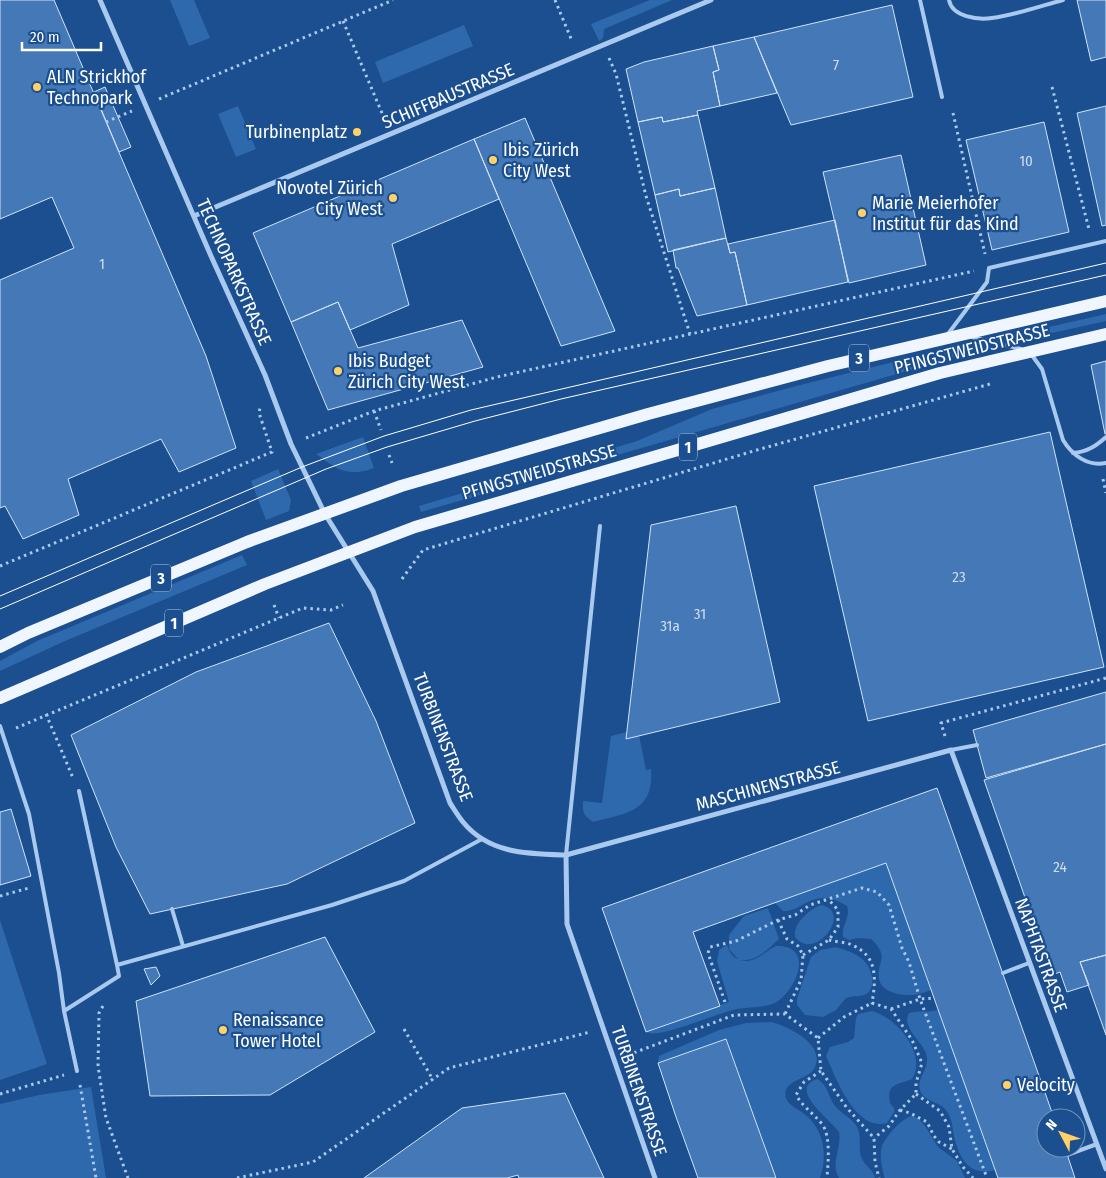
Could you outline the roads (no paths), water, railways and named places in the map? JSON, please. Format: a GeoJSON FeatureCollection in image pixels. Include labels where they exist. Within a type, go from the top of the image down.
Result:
{"type":"FeatureCollection","features":[{"type":"Feature","properties":{"kind":"main road","name":"PFINGSTWEIDSTRASSE"},"geometry":{"type":"LineString","coordinates":[[0,647],[28,633],[247,542],[401,486],[648,414],[828,366],[1106,301]]}},
{"type":"Feature","properties":{"kind":"main road","name":"PFINGSTWEIDSTRASSE"},"geometry":{"type":"LineString","coordinates":[[0,698],[265,584],[415,527],[838,402],[940,374],[1106,334]]}},
{"type":"Feature","properties":{"kind":"street","name":"TECHNOPARKSTRASSE"},"geometry":{"type":"LineString","coordinates":[[100,0],[265,375],[291,444],[325,514],[349,552]]}},
{"type":"Feature","properties":{"kind":"street","name":"SCHIFFBAUSTRASSE"},"geometry":{"type":"LineString","coordinates":[[194,216],[711,0]]}},
{"type":"Feature","properties":{"kind":"street","name":"TURBINENSTRASSE"},"geometry":{"type":"LineString","coordinates":[[349,552],[373,591],[450,802],[463,823],[482,839],[502,848],[525,854],[566,854],[567,924],[655,1178]]}},
{"type":"Feature","properties":{"kind":"street","name":"MASCHINENSTRASSE"},"geometry":{"type":"LineString","coordinates":[[566,854],[950,750]]}},
{"type":"Feature","properties":{"kind":"street","name":"NAPHTASTRASSE"},"geometry":{"type":"LineString","coordinates":[[950,750],[1106,1169]]}},
{"type":"Feature","properties":{"kind":"lane"},"geometry":{"type":"LineString","coordinates":[[920,0],[942,97]]}},
{"type":"Feature","properties":{"kind":"lane"},"geometry":{"type":"LineString","coordinates":[[949,0],[950,4],[959,13],[970,17],[991,18],[1064,0]]}},
{"type":"Feature","properties":{"kind":"lane"},"geometry":{"type":"LineString","coordinates":[[944,338],[988,282],[989,268],[1106,241]]}},
{"type":"Feature","properties":{"kind":"lane"},"geometry":{"type":"LineString","coordinates":[[962,334],[1029,352],[1042,369],[1063,440],[1081,460],[1100,465],[1106,464]]}},
{"type":"Feature","properties":{"kind":"lane"},"geometry":{"type":"LineString","coordinates":[[1073,453],[1091,449],[1106,437]]}},
{"type":"Feature","properties":{"kind":"lane"},"geometry":{"type":"LineString","coordinates":[[566,854],[600,526]]}},
{"type":"Feature","properties":{"kind":"lane"},"geometry":{"type":"LineString","coordinates":[[0,726],[29,814],[59,973],[64,1012],[78,1071]]}},
{"type":"Feature","properties":{"kind":"lane","name":"MASCHINENSTRASSE"},"geometry":{"type":"LineString","coordinates":[[950,750],[977,745]]}},
{"type":"Feature","properties":{"kind":"lane"},"geometry":{"type":"LineString","coordinates":[[64,1012],[119,976],[79,790]]}},
{"type":"Feature","properties":{"kind":"lane"},"geometry":{"type":"LineString","coordinates":[[117,965],[332,905],[404,881],[482,839]]}},
{"type":"Feature","properties":{"kind":"lane"},"geometry":{"type":"LineString","coordinates":[[172,909],[183,946]]}},
{"type":"Feature","properties":{"kind":"lane"},"geometry":{"type":"LineString","coordinates":[[1003,974],[1029,963]]}},
{"type":"Feature","properties":{"kind":"lane"},"geometry":{"type":"LineString","coordinates":[[1086,1148],[1097,1144]]}},
{"type":"Feature","properties":{"kind":"tram line"},"geometry":{"type":"LineString","coordinates":[[0,596],[302,467],[384,436],[471,410],[1106,263]]}},
{"type":"Feature","properties":{"kind":"tram line"},"geometry":{"type":"LineString","coordinates":[[0,609],[326,469],[387,447],[475,421],[561,399],[1106,275]]}},
{"type":"Feature","properties":{"kind":"place","name":"ALN Strickhof Technopark"},"geometry":{"type":"Point","coordinates":[37,87]}},
{"type":"Feature","properties":{"kind":"place","name":"Turbinenplatz"},"geometry":{"type":"Point","coordinates":[357,132]}},
{"type":"Feature","properties":{"kind":"place","name":"Ibis Zürich City West"},"geometry":{"type":"Point","coordinates":[493,160]}},
{"type":"Feature","properties":{"kind":"place","name":"Novotel Zürich City West"},"geometry":{"type":"Point","coordinates":[393,198]}},
{"type":"Feature","properties":{"kind":"place","name":"Marie Meierhofer Institut für das Kind"},"geometry":{"type":"Point","coordinates":[862,213]}},
{"type":"Feature","properties":{"kind":"place","name":"Ibis Budget Zürich City West"},"geometry":{"type":"Point","coordinates":[338,371]}},
{"type":"Feature","properties":{"kind":"place","name":"Renaissance Tower Hotel"},"geometry":{"type":"Point","coordinates":[223,1030]}},
{"type":"Feature","properties":{"kind":"place","name":"Velocity"},"geometry":{"type":"Point","coordinates":[1007,1085]}}]}
